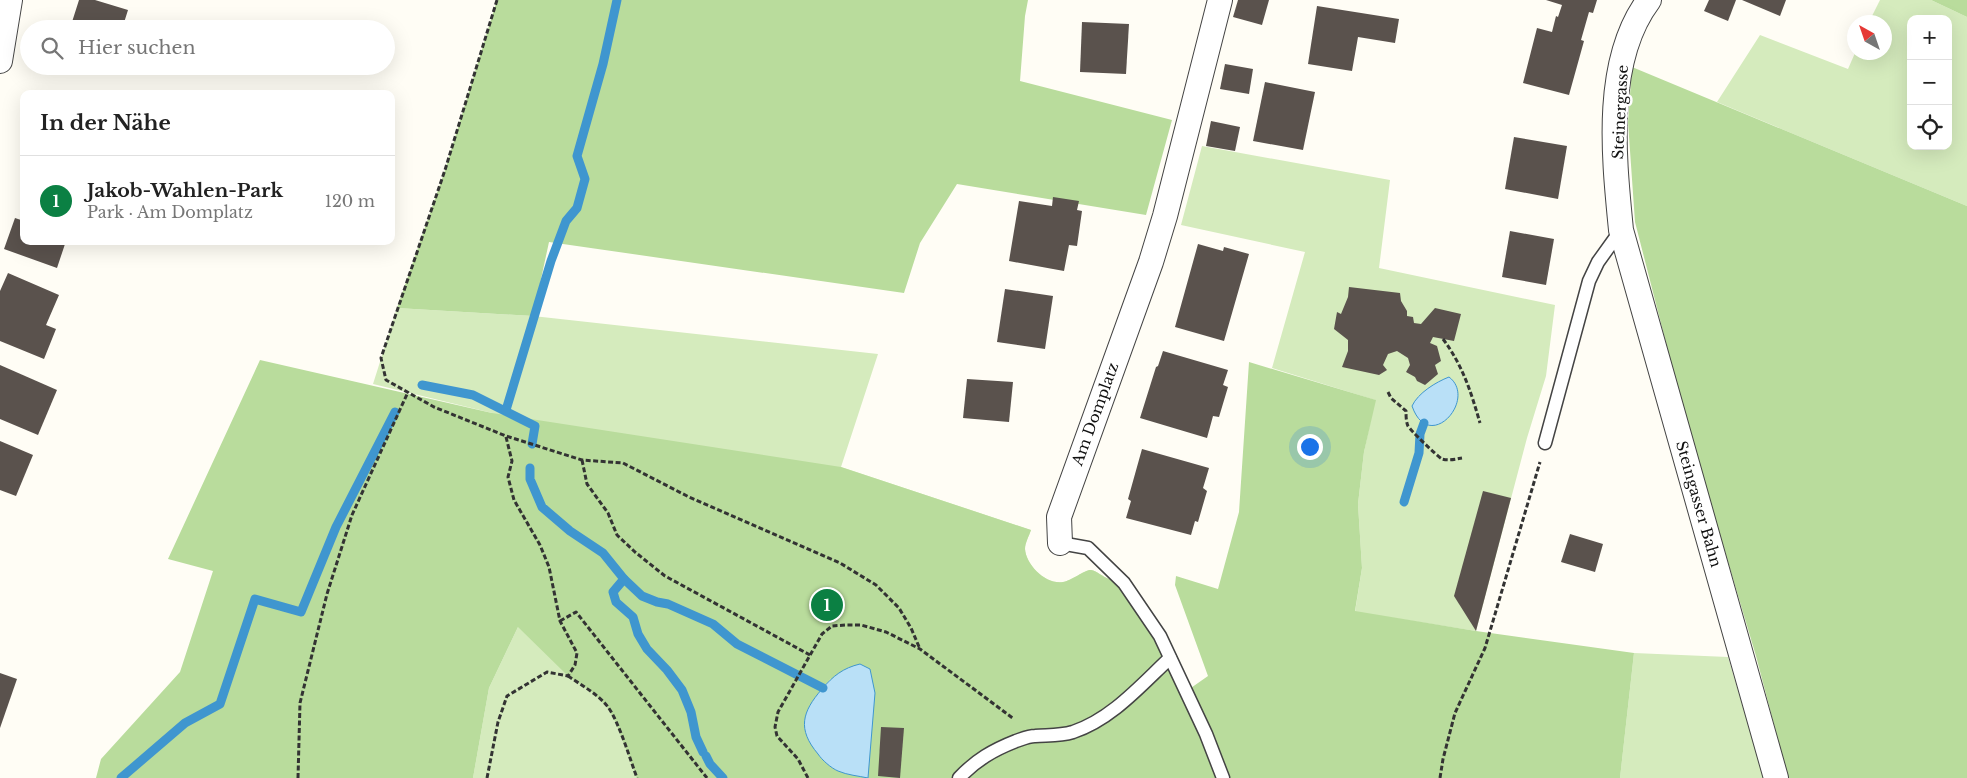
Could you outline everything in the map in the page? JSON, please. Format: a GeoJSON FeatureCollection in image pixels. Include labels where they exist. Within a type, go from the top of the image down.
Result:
{"type":"FeatureCollection","features":[{"type":"Feature","properties":{"kind":"street"},"geometry":{"type":"LineString","coordinates":[[0,61],[10,0]]}},
{"type":"Feature","properties":{"kind":"street","name":"Am Domplatz"},"geometry":{"type":"LineString","coordinates":[[1060,542],[1059,517],[1151,262],[1220,0]]}},
{"type":"Feature","properties":{"kind":"street","name":"Steinergasse"},"geometry":{"type":"LineString","coordinates":[[1621,230],[1616,146],[1618,82],[1623,55],[1632,31],[1650,0]]}},
{"type":"Feature","properties":{"kind":"street","name":"Steingasser Bahn"},"geometry":{"type":"LineString","coordinates":[[1621,230],[1776,778]]}},
{"type":"Feature","properties":{"kind":"lane"},"geometry":{"type":"LineString","coordinates":[[1546,443],[1589,281],[1598,262],[1621,230]]}},
{"type":"Feature","properties":{"kind":"lane","name":"Am Domplatz"},"geometry":{"type":"LineString","coordinates":[[1060,542],[1088,548],[1124,583],[1160,636],[1206,734],[1223,778]]}},
{"type":"Feature","properties":{"kind":"lane"},"geometry":{"type":"LineString","coordinates":[[959,778],[978,759],[991,751],[1033,736],[1053,736],[1074,732],[1098,720],[1119,705],[1170,658]]}},
{"type":"Feature","properties":{"kind":"path"},"geometry":{"type":"LineString","coordinates":[[497,0],[445,170],[381,358],[386,380],[434,407],[506,436],[582,460],[623,463],[688,497],[840,563],[876,585],[899,608],[911,628],[920,649]]}},
{"type":"Feature","properties":{"kind":"path"},"geometry":{"type":"LineString","coordinates":[[1443,339],[1465,374],[1480,423]]}},
{"type":"Feature","properties":{"kind":"path"},"geometry":{"type":"LineString","coordinates":[[298,778],[300,703],[327,594],[352,515],[408,392]]}},
{"type":"Feature","properties":{"kind":"path"},"geometry":{"type":"LineString","coordinates":[[1388,392],[1391,398],[1404,407],[1408,426],[1436,455],[1443,460],[1462,458]]}},
{"type":"Feature","properties":{"kind":"path"},"geometry":{"type":"LineString","coordinates":[[506,436],[512,461],[508,477],[514,500],[540,545],[549,567],[560,621],[577,653],[575,665],[568,676]]}},
{"type":"Feature","properties":{"kind":"path"},"geometry":{"type":"LineString","coordinates":[[1440,778],[1455,713],[1485,648],[1546,443]]}},
{"type":"Feature","properties":{"kind":"path"},"geometry":{"type":"LineString","coordinates":[[582,460],[587,484],[608,513],[617,535],[635,552],[665,576],[810,655]]}},
{"type":"Feature","properties":{"kind":"path"},"geometry":{"type":"LineString","coordinates":[[560,621],[576,612],[706,778]]}},
{"type":"Feature","properties":{"kind":"path"},"geometry":{"type":"LineString","coordinates":[[808,778],[798,759],[777,736],[775,727],[778,712],[794,683],[822,634],[832,626],[861,626],[886,632],[920,649],[1008,713],[1033,736]]}},
{"type":"Feature","properties":{"kind":"path"},"geometry":{"type":"LineString","coordinates":[[487,778],[498,722],[507,696],[547,672],[568,676],[592,692],[608,707],[637,778]]}},
{"type":"Feature","properties":{"kind":"green space"},"geometry":{"type":"Polygon","coordinates":[[[497,0],[1028,0],[1020,81],[1172,120],[1146,215],[957,184],[920,243],[904,293],[549,242],[533,316],[397,308],[445,170],[497,0]]]}},
{"type":"Feature","properties":{"kind":"green space"},"geometry":{"type":"Polygon","coordinates":[[[1880,0],[1931,0],[1967,17],[1967,206],[1717,102],[1760,35],[1848,69],[1852,60],[1892,60],[1892,15],[1872,15],[1880,0]]]}},
{"type":"Feature","properties":{"kind":"green space"},"geometry":{"type":"Polygon","coordinates":[[[1931,0],[1967,0],[1967,17],[1931,0]]]}},
{"type":"Feature","properties":{"kind":"green space"},"geometry":{"type":"Polygon","coordinates":[[[1632,67],[1967,206],[1967,778],[1788,778],[1756,656],[1685,417],[1635,222],[1628,122],[1632,67]]]}},
{"type":"Feature","properties":{"kind":"green space"},"geometry":{"type":"Polygon","coordinates":[[[1202,146],[1390,180],[1379,268],[1555,305],[1546,376],[1527,438],[1476,631],[1355,612],[1362,568],[1358,504],[1364,452],[1375,400],[1272,368],[1305,252],[1181,225],[1202,146]]]}},
{"type":"Feature","properties":{"kind":"green space"},"geometry":{"type":"Polygon","coordinates":[[[397,308],[533,316],[878,354],[841,467],[1031,530],[1025,547],[1026,555],[1038,573],[1050,580],[1063,582],[1091,570],[1109,579],[1124,583],[1223,778],[473,778],[489,688],[518,627],[492,413],[373,384],[397,308]]]}},
{"type":"Feature","properties":{"kind":"green space"},"geometry":{"type":"Polygon","coordinates":[[[260,360],[492,413],[841,467],[1031,530],[1025,547],[1026,555],[1033,567],[1044,577],[1057,582],[1063,582],[1091,570],[1109,579],[1124,583],[1188,690],[1208,676],[1175,585],[1176,576],[1218,589],[1239,512],[1249,362],[1376,400],[1364,452],[1358,504],[1362,568],[1355,611],[1476,631],[1634,653],[1620,778],[637,778],[616,723],[607,707],[592,692],[568,676],[518,627],[489,688],[473,778],[96,778],[101,759],[180,672],[213,571],[168,559],[260,360]],[[831,678],[814,699],[821,758],[831,678]]]}},
{"type":"Feature","properties":{"kind":"green space"},"geometry":{"type":"Polygon","coordinates":[[[1634,653],[1728,657],[1764,778],[1620,778],[1634,653]]]}},
{"type":"Feature","properties":{"kind":"water"},"geometry":{"type":"Polygon","coordinates":[[[1449,377],[1456,387],[1458,398],[1455,409],[1448,418],[1439,424],[1429,425],[1420,420],[1412,406],[1428,388],[1449,377]]]}},
{"type":"Feature","properties":{"kind":"water"},"geometry":{"type":"Polygon","coordinates":[[[860,664],[870,669],[875,693],[868,778],[835,770],[822,759],[811,745],[805,729],[806,713],[815,697],[839,673],[860,664]]]}},
{"type":"Feature","properties":{"kind":"building"},"geometry":{"type":"Polygon","coordinates":[[[79,0],[95,0],[128,10],[125,20],[73,20],[79,0]]]}},
{"type":"Feature","properties":{"kind":"building"},"geometry":{"type":"Polygon","coordinates":[[[1238,0],[1269,0],[1262,25],[1233,17],[1238,0]]]}},
{"type":"Feature","properties":{"kind":"building"},"geometry":{"type":"Polygon","coordinates":[[[1546,0],[1597,0],[1593,13],[1589,12],[1581,40],[1584,41],[1569,95],[1523,83],[1537,28],[1552,32],[1556,16],[1558,17],[1562,5],[1546,0]]]}},
{"type":"Feature","properties":{"kind":"building"},"geometry":{"type":"Polygon","coordinates":[[[1709,0],[1736,0],[1728,21],[1704,11],[1709,0]]]}},
{"type":"Feature","properties":{"kind":"building"},"geometry":{"type":"Polygon","coordinates":[[[1742,0],[1786,0],[1780,16],[1742,0]]]}},
{"type":"Feature","properties":{"kind":"building"},"geometry":{"type":"Polygon","coordinates":[[[1317,6],[1399,19],[1395,43],[1358,37],[1352,71],[1308,64],[1317,6]]]}},
{"type":"Feature","properties":{"kind":"building"},"geometry":{"type":"Polygon","coordinates":[[[1082,22],[1129,24],[1126,74],[1080,72],[1082,22]]]}},
{"type":"Feature","properties":{"kind":"building"},"geometry":{"type":"Polygon","coordinates":[[[1225,64],[1253,69],[1249,94],[1220,89],[1225,64]]]}},
{"type":"Feature","properties":{"kind":"building"},"geometry":{"type":"Polygon","coordinates":[[[1265,82],[1315,92],[1303,150],[1253,141],[1265,82]]]}},
{"type":"Feature","properties":{"kind":"building"},"geometry":{"type":"Polygon","coordinates":[[[1211,121],[1240,127],[1235,151],[1206,146],[1211,121]]]}},
{"type":"Feature","properties":{"kind":"building"},"geometry":{"type":"Polygon","coordinates":[[[1514,137],[1567,146],[1558,199],[1505,189],[1514,137]]]}},
{"type":"Feature","properties":{"kind":"building"},"geometry":{"type":"Polygon","coordinates":[[[1053,197],[1079,201],[1077,210],[1082,211],[1077,246],[1069,245],[1064,271],[1009,261],[1019,201],[1052,206],[1053,197]]]}},
{"type":"Feature","properties":{"kind":"building"},"geometry":{"type":"Polygon","coordinates":[[[15,218],[20,220],[20,245],[65,245],[57,268],[4,249],[15,218]]]}},
{"type":"Feature","properties":{"kind":"building"},"geometry":{"type":"Polygon","coordinates":[[[1510,231],[1554,239],[1546,285],[1502,277],[1510,231]]]}},
{"type":"Feature","properties":{"kind":"building"},"geometry":{"type":"Polygon","coordinates":[[[1198,244],[1223,251],[1224,247],[1249,254],[1224,341],[1175,327],[1198,244]]]}},
{"type":"Feature","properties":{"kind":"building"},"geometry":{"type":"Polygon","coordinates":[[[8,273],[59,295],[46,325],[56,329],[44,359],[0,341],[0,291],[8,273]]]}},
{"type":"Feature","properties":{"kind":"building"},"geometry":{"type":"Polygon","coordinates":[[[1349,287],[1400,293],[1407,316],[1413,317],[1414,323],[1421,324],[1435,308],[1461,314],[1454,341],[1433,337],[1430,343],[1437,346],[1441,361],[1435,365],[1438,374],[1425,385],[1417,381],[1415,377],[1406,372],[1410,365],[1408,358],[1397,351],[1388,354],[1383,365],[1387,370],[1379,375],[1342,367],[1348,351],[1348,340],[1334,329],[1337,312],[1341,314],[1348,297],[1349,287]]]}},
{"type":"Feature","properties":{"kind":"building"},"geometry":{"type":"Polygon","coordinates":[[[1005,289],[1053,296],[1045,349],[997,342],[1005,289]]]}},
{"type":"Feature","properties":{"kind":"building"},"geometry":{"type":"Polygon","coordinates":[[[1163,351],[1228,370],[1223,385],[1228,387],[1219,417],[1213,416],[1207,438],[1140,418],[1163,351]]]}},
{"type":"Feature","properties":{"kind":"building"},"geometry":{"type":"Polygon","coordinates":[[[0,365],[57,390],[38,435],[0,419],[0,365]]]}},
{"type":"Feature","properties":{"kind":"building"},"geometry":{"type":"Polygon","coordinates":[[[967,379],[1013,382],[1009,422],[963,418],[967,379]]]}},
{"type":"Feature","properties":{"kind":"building"},"geometry":{"type":"Polygon","coordinates":[[[0,441],[33,455],[16,496],[0,490],[0,441]]]}},
{"type":"Feature","properties":{"kind":"building"},"geometry":{"type":"Polygon","coordinates":[[[1142,449],[1209,468],[1203,488],[1207,491],[1198,522],[1195,521],[1191,535],[1126,518],[1131,501],[1128,499],[1142,449]]]}},
{"type":"Feature","properties":{"kind":"building"},"geometry":{"type":"Polygon","coordinates":[[[1483,491],[1511,498],[1476,631],[1454,596],[1483,491]]]}},
{"type":"Feature","properties":{"kind":"building"},"geometry":{"type":"Polygon","coordinates":[[[1570,534],[1603,544],[1595,572],[1561,562],[1570,534]]]}},
{"type":"Feature","properties":{"kind":"building"},"geometry":{"type":"Polygon","coordinates":[[[0,673],[17,679],[0,728],[0,673]]]}},
{"type":"Feature","properties":{"kind":"building"},"geometry":{"type":"Polygon","coordinates":[[[881,727],[904,728],[900,778],[878,776],[881,727]]]}},
{"type":"Feature","properties":{"kind":"waterway"},"geometry":{"type":"LineString","coordinates":[[506,410],[551,261],[566,221],[577,208],[585,179],[577,156],[603,64],[617,0]]}},
{"type":"Feature","properties":{"kind":"waterway"},"geometry":{"type":"LineString","coordinates":[[422,385],[473,395],[535,426],[532,444]]}},
{"type":"Feature","properties":{"kind":"waterway"},"geometry":{"type":"LineString","coordinates":[[121,778],[185,723],[220,704],[255,599],[301,612],[336,527],[395,412]]}},
{"type":"Feature","properties":{"kind":"waterway"},"geometry":{"type":"LineString","coordinates":[[1404,502],[1419,453],[1420,434],[1424,423]]}},
{"type":"Feature","properties":{"kind":"waterway"},"geometry":{"type":"LineString","coordinates":[[530,468],[530,479],[542,507],[570,531],[603,553],[624,579],[613,592],[616,602],[633,617],[638,634],[647,649],[667,670],[682,690],[691,712],[696,737],[703,752]]}},
{"type":"Feature","properties":{"kind":"waterway"},"geometry":{"type":"LineString","coordinates":[[624,579],[642,596],[668,604],[713,624],[737,644],[823,688]]}},
{"type":"Feature","properties":{"kind":"waterway"},"geometry":{"type":"LineString","coordinates":[[706,756],[710,764],[723,778]]}},
{"type":"Feature","properties":{"kind":"place","name":"Jakob-Wahlen-Park"},"geometry":{"type":"Point","coordinates":[827,605]}}]}
